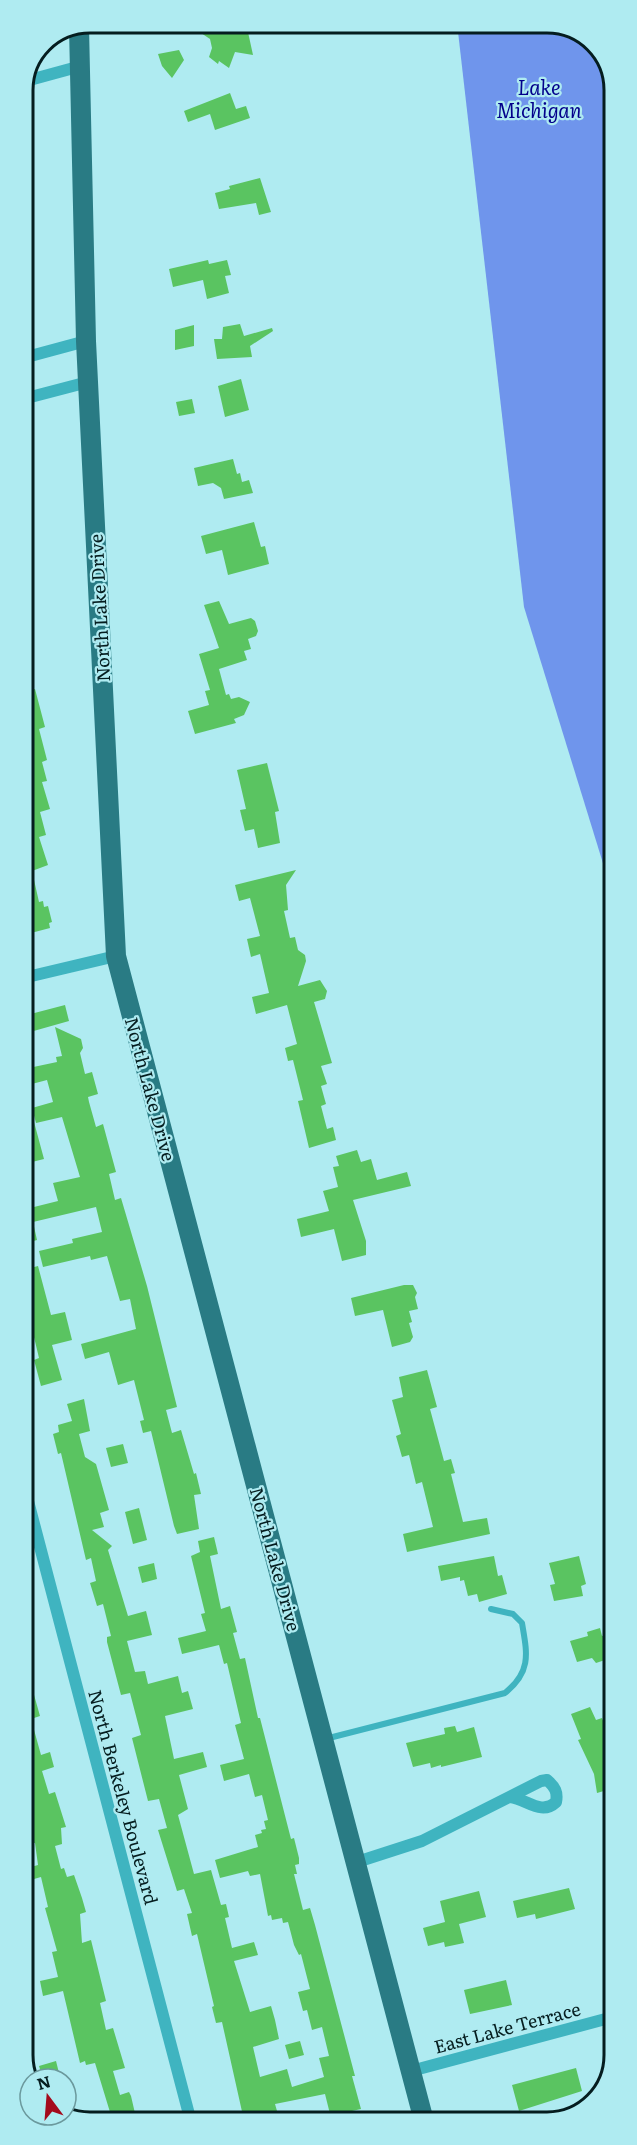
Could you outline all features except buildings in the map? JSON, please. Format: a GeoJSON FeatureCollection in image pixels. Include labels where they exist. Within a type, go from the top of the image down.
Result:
{"type":"FeatureCollection","features":[{"type":"Feature","properties":{"kind":"main road","name":"North Lake Drive"},"geometry":{"type":"LineString","coordinates":[[79,34],[86,341],[116,956],[422,2112]]}},
{"type":"Feature","properties":{"kind":"street"},"geometry":{"type":"LineString","coordinates":[[34,79],[81,66]]}},
{"type":"Feature","properties":{"kind":"street"},"geometry":{"type":"LineString","coordinates":[[33,355],[86,341]]}},
{"type":"Feature","properties":{"kind":"street"},"geometry":{"type":"LineString","coordinates":[[33,396],[88,382]]}},
{"type":"Feature","properties":{"kind":"street"},"geometry":{"type":"LineString","coordinates":[[33,976],[116,956]]}},
{"type":"Feature","properties":{"kind":"street","name":"North Berkeley Boulevard"},"geometry":{"type":"LineString","coordinates":[[33,1520],[188,2112]]}},
{"type":"Feature","properties":{"kind":"street"},"geometry":{"type":"LineString","coordinates":[[357,1862],[422,1841],[510,1797]]}},
{"type":"Feature","properties":{"kind":"street","name":"East Lake Terrace"},"geometry":{"type":"LineString","coordinates":[[411,2071],[604,2019]]}},
{"type":"Feature","properties":{"kind":"lane"},"geometry":{"type":"LineString","coordinates":[[324,1739],[505,1693],[518,1683],[528,1659],[522,1623],[513,1614],[491,1609]]}},
{"type":"Feature","properties":{"kind":"water","name":"Lake Michigan"},"geometry":{"type":"Polygon","coordinates":[[[458,33],[551,33],[569,37],[585,47],[592,55],[603,79],[604,867],[524,607],[458,33]]]}}]}
